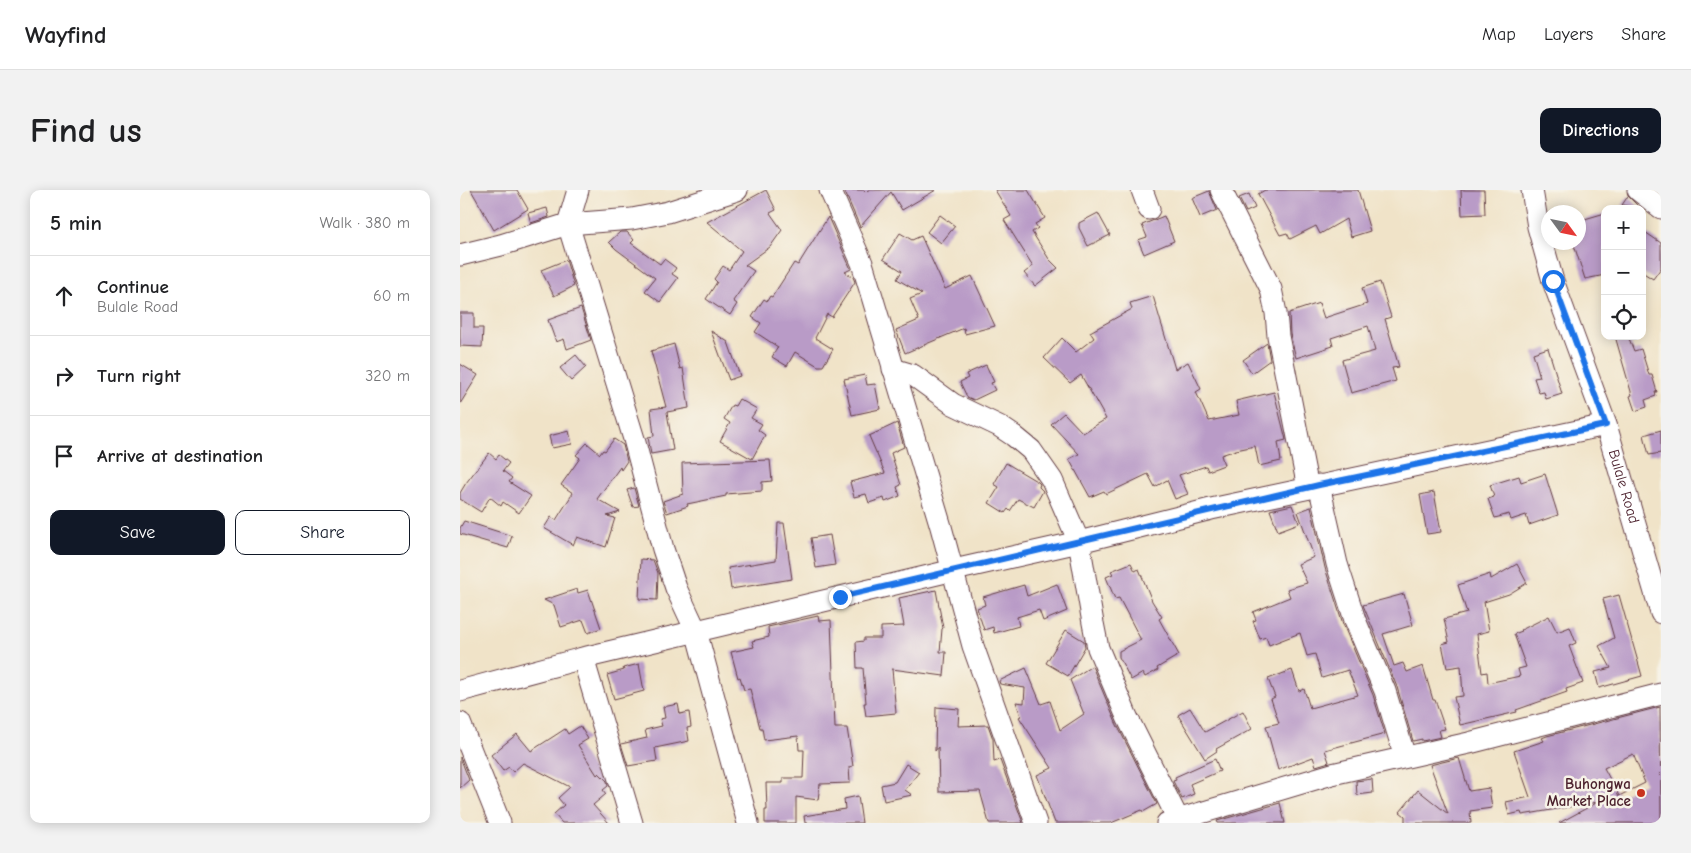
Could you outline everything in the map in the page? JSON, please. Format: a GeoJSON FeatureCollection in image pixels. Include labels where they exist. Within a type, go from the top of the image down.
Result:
{"type":"FeatureCollection","features":[{"type":"Feature","properties":{"kind":"street"},"geometry":{"type":"LineString","coordinates":[[578,190],[568,224],[634,439],[676,588],[696,631],[748,823]]}},
{"type":"Feature","properties":{"kind":"street"},"geometry":{"type":"LineString","coordinates":[[460,255],[501,245],[568,224],[650,216],[710,200],[737,190]]}},
{"type":"Feature","properties":{"kind":"street"},"geometry":{"type":"LineString","coordinates":[[830,190],[862,263],[954,570],[973,646],[1036,823]]}},
{"type":"Feature","properties":{"kind":"street"},"geometry":{"type":"LineString","coordinates":[[1221,190],[1271,289],[1278,336],[1313,486],[1355,620],[1385,691],[1405,757]]}},
{"type":"Feature","properties":{"kind":"street","name":"Bulale Road"},"geometry":{"type":"LineString","coordinates":[[1532,190],[1538,227],[1553,281],[1606,425],[1661,613]]}},
{"type":"Feature","properties":{"kind":"street"},"geometry":{"type":"LineString","coordinates":[[1638,190],[1661,208]]}},
{"type":"Feature","properties":{"kind":"street"},"geometry":{"type":"LineString","coordinates":[[893,369],[913,375],[953,404],[999,426],[1031,450],[1052,480],[1079,542],[1098,648],[1175,822],[1332,774],[1469,743],[1661,694]]}},
{"type":"Feature","properties":{"kind":"street"},"geometry":{"type":"LineString","coordinates":[[460,691],[583,658],[1212,509],[1606,425]]}},
{"type":"Feature","properties":{"kind":"street"},"geometry":{"type":"LineString","coordinates":[[583,658],[632,823]]}},
{"type":"Feature","properties":{"kind":"street"},"geometry":{"type":"LineString","coordinates":[[460,723],[500,823]]}},
{"type":"Feature","properties":{"kind":"building"},"geometry":{"type":"Polygon","coordinates":[[[471,190],[517,190],[528,209],[494,230],[471,190]]]}},
{"type":"Feature","properties":{"kind":"building"},"geometry":{"type":"Polygon","coordinates":[[[766,190],[776,210],[770,213],[782,230],[770,247],[745,265],[754,271],[733,301],[737,304],[730,315],[706,299],[717,282],[714,279],[723,266],[729,270],[742,251],[707,222],[766,190]]]}},
{"type":"Feature","properties":{"kind":"building"},"geometry":{"type":"Polygon","coordinates":[[[844,190],[864,190],[866,192],[868,190],[936,190],[902,210],[891,192],[860,227],[844,190]]]}},
{"type":"Feature","properties":{"kind":"building"},"geometry":{"type":"Polygon","coordinates":[[[995,190],[1028,190],[1045,218],[1035,224],[1038,228],[1032,232],[1049,259],[1058,268],[1035,286],[1024,273],[1033,266],[1004,220],[1011,216],[995,190]]]}},
{"type":"Feature","properties":{"kind":"building"},"geometry":{"type":"Polygon","coordinates":[[[1265,190],[1358,190],[1370,231],[1351,237],[1346,219],[1320,234],[1316,226],[1290,239],[1287,233],[1280,235],[1258,194],[1265,190]]]}},
{"type":"Feature","properties":{"kind":"building"},"geometry":{"type":"Polygon","coordinates":[[[1461,190],[1484,190],[1485,214],[1462,215],[1461,190]]]}},
{"type":"Feature","properties":{"kind":"building"},"geometry":{"type":"Polygon","coordinates":[[[1209,191],[1217,210],[1200,217],[1192,198],[1209,191]]]}},
{"type":"Feature","properties":{"kind":"building"},"geometry":{"type":"Polygon","coordinates":[[[1249,194],[1255,208],[1246,212],[1239,198],[1249,194]]]}},
{"type":"Feature","properties":{"kind":"building"},"geometry":{"type":"Polygon","coordinates":[[[1628,196],[1637,205],[1622,205],[1628,196]]]}},
{"type":"Feature","properties":{"kind":"building"},"geometry":{"type":"Polygon","coordinates":[[[547,208],[549,217],[531,223],[528,213],[547,208]]]}},
{"type":"Feature","properties":{"kind":"building"},"geometry":{"type":"Polygon","coordinates":[[[1098,213],[1110,235],[1088,246],[1079,228],[1079,223],[1098,213]]]}},
{"type":"Feature","properties":{"kind":"building"},"geometry":{"type":"Polygon","coordinates":[[[1601,214],[1601,276],[1585,279],[1576,250],[1586,250],[1586,219],[1601,214]]]}},
{"type":"Feature","properties":{"kind":"building"},"geometry":{"type":"Polygon","coordinates":[[[940,215],[955,226],[941,243],[927,232],[940,215]]]}},
{"type":"Feature","properties":{"kind":"building"},"geometry":{"type":"Polygon","coordinates":[[[1164,216],[1174,241],[1144,254],[1138,240],[1147,237],[1142,225],[1164,216]]]}},
{"type":"Feature","properties":{"kind":"building"},"geometry":{"type":"Polygon","coordinates":[[[828,217],[851,269],[845,272],[853,277],[855,282],[832,317],[827,314],[815,338],[833,349],[823,366],[818,366],[795,352],[787,366],[772,357],[778,347],[755,332],[761,323],[752,317],[764,299],[767,301],[770,296],[772,297],[794,263],[798,265],[828,217]]]}},
{"type":"Feature","properties":{"kind":"building"},"geometry":{"type":"Polygon","coordinates":[[[620,232],[627,232],[634,240],[631,243],[660,264],[664,259],[676,268],[672,274],[678,278],[660,302],[645,291],[655,278],[609,242],[620,232]]]}},
{"type":"Feature","properties":{"kind":"building"},"geometry":{"type":"Polygon","coordinates":[[[900,233],[912,240],[921,236],[945,289],[972,276],[995,326],[965,334],[964,328],[905,353],[896,330],[919,320],[910,299],[922,294],[897,279],[902,271],[883,259],[900,233]]]}},
{"type":"Feature","properties":{"kind":"building"},"geometry":{"type":"Polygon","coordinates":[[[1646,233],[1661,243],[1661,268],[1653,279],[1646,275],[1646,233]]]}},
{"type":"Feature","properties":{"kind":"building"},"geometry":{"type":"Polygon","coordinates":[[[566,260],[574,286],[554,296],[541,270],[566,260]]]}},
{"type":"Feature","properties":{"kind":"building"},"geometry":{"type":"Polygon","coordinates":[[[1380,282],[1391,317],[1385,319],[1399,367],[1392,368],[1396,381],[1351,393],[1342,360],[1375,351],[1368,326],[1331,338],[1333,346],[1296,358],[1290,334],[1289,313],[1319,303],[1324,318],[1367,304],[1362,288],[1380,282]]]}},
{"type":"Feature","properties":{"kind":"building"},"geometry":{"type":"Polygon","coordinates":[[[1153,296],[1175,369],[1188,362],[1201,389],[1196,392],[1209,421],[1239,415],[1236,401],[1274,392],[1286,440],[1278,442],[1281,461],[1259,466],[1255,446],[1221,455],[1224,465],[1208,471],[1206,466],[1179,475],[1188,494],[1175,499],[1167,480],[1155,487],[1148,474],[1106,494],[1104,491],[1090,497],[1069,459],[1079,454],[1051,424],[1064,413],[1083,433],[1106,419],[1081,375],[1070,383],[1044,358],[1062,338],[1076,352],[1094,338],[1090,332],[1132,309],[1130,303],[1153,296]]]}},
{"type":"Feature","properties":{"kind":"building"},"geometry":{"type":"Polygon","coordinates":[[[581,308],[591,340],[567,349],[564,339],[556,342],[548,320],[581,308]]]}},
{"type":"Feature","properties":{"kind":"building"},"geometry":{"type":"Polygon","coordinates":[[[460,313],[474,313],[474,328],[483,328],[482,347],[460,346],[460,313]]]}},
{"type":"Feature","properties":{"kind":"building"},"geometry":{"type":"Polygon","coordinates":[[[711,331],[728,342],[740,376],[729,380],[711,331]]]}},
{"type":"Feature","properties":{"kind":"building"},"geometry":{"type":"Polygon","coordinates":[[[1616,340],[1630,340],[1634,351],[1641,349],[1649,375],[1652,375],[1657,392],[1655,392],[1656,396],[1645,400],[1647,407],[1635,411],[1630,396],[1632,395],[1616,340]]]}},
{"type":"Feature","properties":{"kind":"building"},"geometry":{"type":"Polygon","coordinates":[[[1267,343],[1270,360],[1252,373],[1243,360],[1267,343]]]}},
{"type":"Feature","properties":{"kind":"building"},"geometry":{"type":"Polygon","coordinates":[[[674,344],[680,369],[683,368],[689,408],[667,412],[673,450],[651,454],[648,437],[654,436],[651,409],[666,407],[651,351],[674,344]]]}},
{"type":"Feature","properties":{"kind":"building"},"geometry":{"type":"Polygon","coordinates":[[[1548,348],[1562,394],[1546,399],[1544,392],[1539,393],[1534,378],[1540,377],[1533,353],[1548,348]]]}},
{"type":"Feature","properties":{"kind":"building"},"geometry":{"type":"Polygon","coordinates":[[[576,355],[586,367],[571,381],[560,368],[576,355]]]}},
{"type":"Feature","properties":{"kind":"building"},"geometry":{"type":"Polygon","coordinates":[[[460,364],[478,375],[460,404],[460,364]]]}},
{"type":"Feature","properties":{"kind":"building"},"geometry":{"type":"Polygon","coordinates":[[[986,365],[994,382],[991,383],[995,390],[974,400],[967,397],[960,382],[968,378],[966,374],[986,365]]]}},
{"type":"Feature","properties":{"kind":"building"},"geometry":{"type":"Polygon","coordinates":[[[865,375],[867,385],[875,384],[880,409],[852,415],[844,379],[865,375]]]}},
{"type":"Feature","properties":{"kind":"building"},"geometry":{"type":"Polygon","coordinates":[[[739,399],[757,409],[751,418],[762,424],[758,430],[765,435],[752,459],[720,441],[730,423],[724,419],[732,405],[735,406],[739,399]]]}},
{"type":"Feature","properties":{"kind":"building"},"geometry":{"type":"Polygon","coordinates":[[[897,423],[904,447],[891,453],[901,485],[897,487],[900,496],[885,502],[884,498],[869,503],[866,494],[854,497],[850,482],[885,473],[869,436],[897,423]]]}},
{"type":"Feature","properties":{"kind":"building"},"geometry":{"type":"Polygon","coordinates":[[[1661,430],[1661,453],[1649,455],[1644,435],[1661,430]]]}},
{"type":"Feature","properties":{"kind":"building"},"geometry":{"type":"Polygon","coordinates":[[[569,431],[572,444],[552,448],[549,436],[569,431]]]}},
{"type":"Feature","properties":{"kind":"building"},"geometry":{"type":"Polygon","coordinates":[[[614,439],[623,445],[627,461],[621,470],[620,467],[597,499],[620,512],[607,516],[615,518],[606,547],[577,537],[573,545],[544,528],[551,517],[556,520],[573,493],[561,485],[580,458],[576,455],[587,443],[600,454],[603,450],[605,451],[614,439]]]}},
{"type":"Feature","properties":{"kind":"building"},"geometry":{"type":"Polygon","coordinates":[[[489,453],[496,459],[499,455],[509,463],[503,471],[512,478],[509,482],[531,496],[519,513],[503,502],[501,506],[490,497],[481,512],[460,499],[460,493],[466,483],[489,453]]]}},
{"type":"Feature","properties":{"kind":"building"},"geometry":{"type":"Polygon","coordinates":[[[770,460],[772,481],[762,482],[762,491],[726,494],[726,496],[687,504],[688,506],[667,513],[663,501],[683,494],[682,463],[770,460]]]}},
{"type":"Feature","properties":{"kind":"building"},"geometry":{"type":"Polygon","coordinates":[[[1006,463],[1040,484],[1039,487],[1043,491],[1034,507],[1018,499],[1010,511],[1008,509],[1005,513],[989,503],[999,487],[994,484],[1006,463]]]}},
{"type":"Feature","properties":{"kind":"building"},"geometry":{"type":"Polygon","coordinates":[[[1545,474],[1558,515],[1529,525],[1526,515],[1511,520],[1509,514],[1495,518],[1488,499],[1494,497],[1490,485],[1519,476],[1521,482],[1545,474]]]}},
{"type":"Feature","properties":{"kind":"building"},"geometry":{"type":"Polygon","coordinates":[[[634,488],[639,506],[633,507],[627,490],[634,488]]]}},
{"type":"Feature","properties":{"kind":"building"},"geometry":{"type":"Polygon","coordinates":[[[1434,492],[1441,532],[1427,534],[1420,495],[1434,492]]]}},
{"type":"Feature","properties":{"kind":"building"},"geometry":{"type":"Polygon","coordinates":[[[1292,505],[1299,523],[1278,531],[1270,510],[1292,505]]]}},
{"type":"Feature","properties":{"kind":"building"},"geometry":{"type":"Polygon","coordinates":[[[1311,507],[1325,568],[1343,624],[1373,695],[1385,734],[1325,750],[1329,762],[1316,766],[1313,757],[1278,770],[1266,726],[1279,723],[1271,699],[1275,697],[1268,679],[1292,670],[1299,691],[1304,689],[1310,708],[1358,695],[1348,670],[1322,678],[1315,654],[1307,656],[1300,633],[1269,645],[1266,637],[1260,639],[1253,621],[1256,620],[1253,612],[1290,597],[1287,589],[1307,583],[1298,564],[1314,557],[1298,512],[1311,507]]]}},
{"type":"Feature","properties":{"kind":"building"},"geometry":{"type":"Polygon","coordinates":[[[464,521],[512,536],[508,548],[460,534],[460,528],[464,521]]]}},
{"type":"Feature","properties":{"kind":"building"},"geometry":{"type":"Polygon","coordinates":[[[778,523],[784,523],[792,579],[731,589],[728,568],[776,560],[778,523]]]}},
{"type":"Feature","properties":{"kind":"building"},"geometry":{"type":"Polygon","coordinates":[[[830,535],[835,565],[816,568],[811,538],[830,535]]]}},
{"type":"Feature","properties":{"kind":"building"},"geometry":{"type":"Polygon","coordinates":[[[641,559],[653,560],[658,573],[657,600],[639,599],[641,559]]]}},
{"type":"Feature","properties":{"kind":"building"},"geometry":{"type":"Polygon","coordinates":[[[1131,563],[1135,571],[1139,569],[1152,601],[1162,617],[1159,619],[1179,655],[1145,677],[1143,673],[1131,680],[1119,657],[1119,651],[1141,640],[1119,598],[1115,599],[1106,577],[1113,574],[1111,571],[1131,563]]]}},
{"type":"Feature","properties":{"kind":"building"},"geometry":{"type":"Polygon","coordinates":[[[1517,564],[1527,583],[1509,594],[1484,602],[1489,631],[1477,634],[1482,673],[1487,672],[1488,683],[1520,676],[1518,669],[1526,667],[1514,634],[1549,616],[1557,632],[1570,627],[1576,643],[1569,646],[1583,683],[1566,689],[1567,692],[1516,710],[1517,712],[1460,725],[1454,697],[1463,696],[1461,666],[1447,668],[1442,644],[1449,642],[1444,619],[1467,613],[1458,585],[1490,574],[1491,579],[1517,564]]]}},
{"type":"Feature","properties":{"kind":"building"},"geometry":{"type":"Polygon","coordinates":[[[1057,584],[1067,611],[1043,621],[1039,610],[1017,617],[1019,626],[994,633],[993,627],[984,630],[977,608],[985,605],[983,597],[1024,585],[1027,596],[1057,584]]]}},
{"type":"Feature","properties":{"kind":"building"},"geometry":{"type":"Polygon","coordinates":[[[577,589],[578,593],[588,590],[601,628],[588,633],[583,620],[561,627],[554,605],[544,600],[577,589]]]}},
{"type":"Feature","properties":{"kind":"building"},"geometry":{"type":"Polygon","coordinates":[[[936,590],[943,628],[940,652],[946,652],[944,676],[892,669],[896,713],[866,716],[863,668],[857,668],[856,642],[864,641],[864,638],[881,638],[881,627],[904,626],[899,598],[936,590]]]}},
{"type":"Feature","properties":{"kind":"building"},"geometry":{"type":"Polygon","coordinates":[[[1404,594],[1413,625],[1383,634],[1394,666],[1403,663],[1407,672],[1423,666],[1433,700],[1435,700],[1445,729],[1439,730],[1441,737],[1422,741],[1422,739],[1413,741],[1397,687],[1363,605],[1404,594]]]}},
{"type":"Feature","properties":{"kind":"building"},"geometry":{"type":"Polygon","coordinates":[[[1619,595],[1642,676],[1599,688],[1595,672],[1611,668],[1599,646],[1614,638],[1603,599],[1619,595]]]}},
{"type":"Feature","properties":{"kind":"building"},"geometry":{"type":"Polygon","coordinates":[[[818,616],[819,621],[831,620],[835,728],[847,728],[853,766],[849,767],[850,783],[820,784],[818,800],[796,797],[796,823],[765,823],[765,810],[767,810],[766,783],[783,783],[783,778],[803,778],[804,750],[799,750],[798,736],[764,740],[750,689],[744,690],[740,677],[738,678],[731,652],[754,647],[752,641],[769,637],[768,627],[818,616]]]}},
{"type":"Feature","properties":{"kind":"building"},"geometry":{"type":"Polygon","coordinates":[[[1066,630],[1084,641],[1085,647],[1068,676],[1046,663],[1066,630]]]}},
{"type":"Feature","properties":{"kind":"building"},"geometry":{"type":"Polygon","coordinates":[[[639,664],[644,691],[614,699],[607,675],[639,664]]]}},
{"type":"Feature","properties":{"kind":"building"},"geometry":{"type":"Polygon","coordinates":[[[1092,666],[1116,723],[1157,804],[1143,812],[1142,810],[1111,823],[1055,823],[1037,775],[1052,768],[1019,717],[1021,716],[1016,702],[1024,703],[1025,688],[1000,684],[999,681],[1026,668],[1041,704],[1050,701],[1060,730],[1084,714],[1070,680],[1092,666]]]}},
{"type":"Feature","properties":{"kind":"building"},"geometry":{"type":"Polygon","coordinates":[[[678,704],[680,714],[689,712],[691,727],[687,728],[689,741],[655,748],[657,761],[628,766],[621,744],[647,738],[645,730],[662,726],[660,719],[665,718],[663,707],[678,704]]]}},
{"type":"Feature","properties":{"kind":"building"},"geometry":{"type":"Polygon","coordinates":[[[936,707],[959,709],[958,726],[988,725],[993,739],[994,762],[1000,760],[1023,823],[989,823],[980,791],[939,792],[938,747],[935,751],[936,707]]]}},
{"type":"Feature","properties":{"kind":"building"},"geometry":{"type":"Polygon","coordinates":[[[1660,707],[1661,823],[1559,823],[1598,802],[1522,815],[1521,812],[1509,815],[1506,802],[1530,797],[1514,751],[1544,741],[1542,738],[1660,707]],[[1633,754],[1604,768],[1619,796],[1645,783],[1633,754]]]}},
{"type":"Feature","properties":{"kind":"building"},"geometry":{"type":"Polygon","coordinates":[[[1190,708],[1205,732],[1243,711],[1252,729],[1216,749],[1217,751],[1205,759],[1178,715],[1190,708]]]}},
{"type":"Feature","properties":{"kind":"building"},"geometry":{"type":"Polygon","coordinates":[[[580,726],[588,739],[578,745],[597,775],[599,773],[607,781],[608,786],[603,790],[606,794],[593,805],[609,823],[562,823],[554,814],[564,805],[558,798],[570,787],[523,763],[513,772],[509,767],[503,771],[491,755],[517,734],[531,751],[565,729],[568,734],[580,726]]]}},
{"type":"Feature","properties":{"kind":"building"},"geometry":{"type":"Polygon","coordinates":[[[460,757],[469,780],[460,788],[460,757]]]}},
{"type":"Feature","properties":{"kind":"building"},"geometry":{"type":"Polygon","coordinates":[[[1459,758],[1469,791],[1489,788],[1492,808],[1470,811],[1471,823],[1405,823],[1405,816],[1400,812],[1418,790],[1448,814],[1430,765],[1459,758]]]}},
{"type":"Feature","properties":{"kind":"building"},"geometry":{"type":"Polygon","coordinates":[[[1215,759],[1220,771],[1190,784],[1194,794],[1182,799],[1173,781],[1176,780],[1175,777],[1215,759]]]}},
{"type":"Feature","properties":{"kind":"building"},"geometry":{"type":"Polygon","coordinates":[[[906,764],[919,772],[905,790],[912,795],[884,801],[881,785],[895,782],[906,764]]]}},
{"type":"Feature","properties":{"kind":"building"},"geometry":{"type":"Polygon","coordinates":[[[1372,779],[1373,793],[1357,795],[1356,781],[1372,779]]]}},
{"type":"Feature","properties":{"kind":"building"},"geometry":{"type":"Polygon","coordinates":[[[858,796],[862,823],[805,823],[804,816],[845,809],[844,799],[858,796]]]}},
{"type":"Feature","properties":{"kind":"building"},"geometry":{"type":"Polygon","coordinates":[[[1280,803],[1285,823],[1218,823],[1217,821],[1280,803]]]}},
{"type":"Feature","properties":{"kind":"place","name":"Buhongwa Market Place"},"geometry":{"type":"Point","coordinates":[1641,793]}},
{"type":"Feature","properties":{"kind":"route"},"geometry":{"type":"LineString","coordinates":[[840,597],[1212,509],[1606,425],[1553,281]]}}]}
